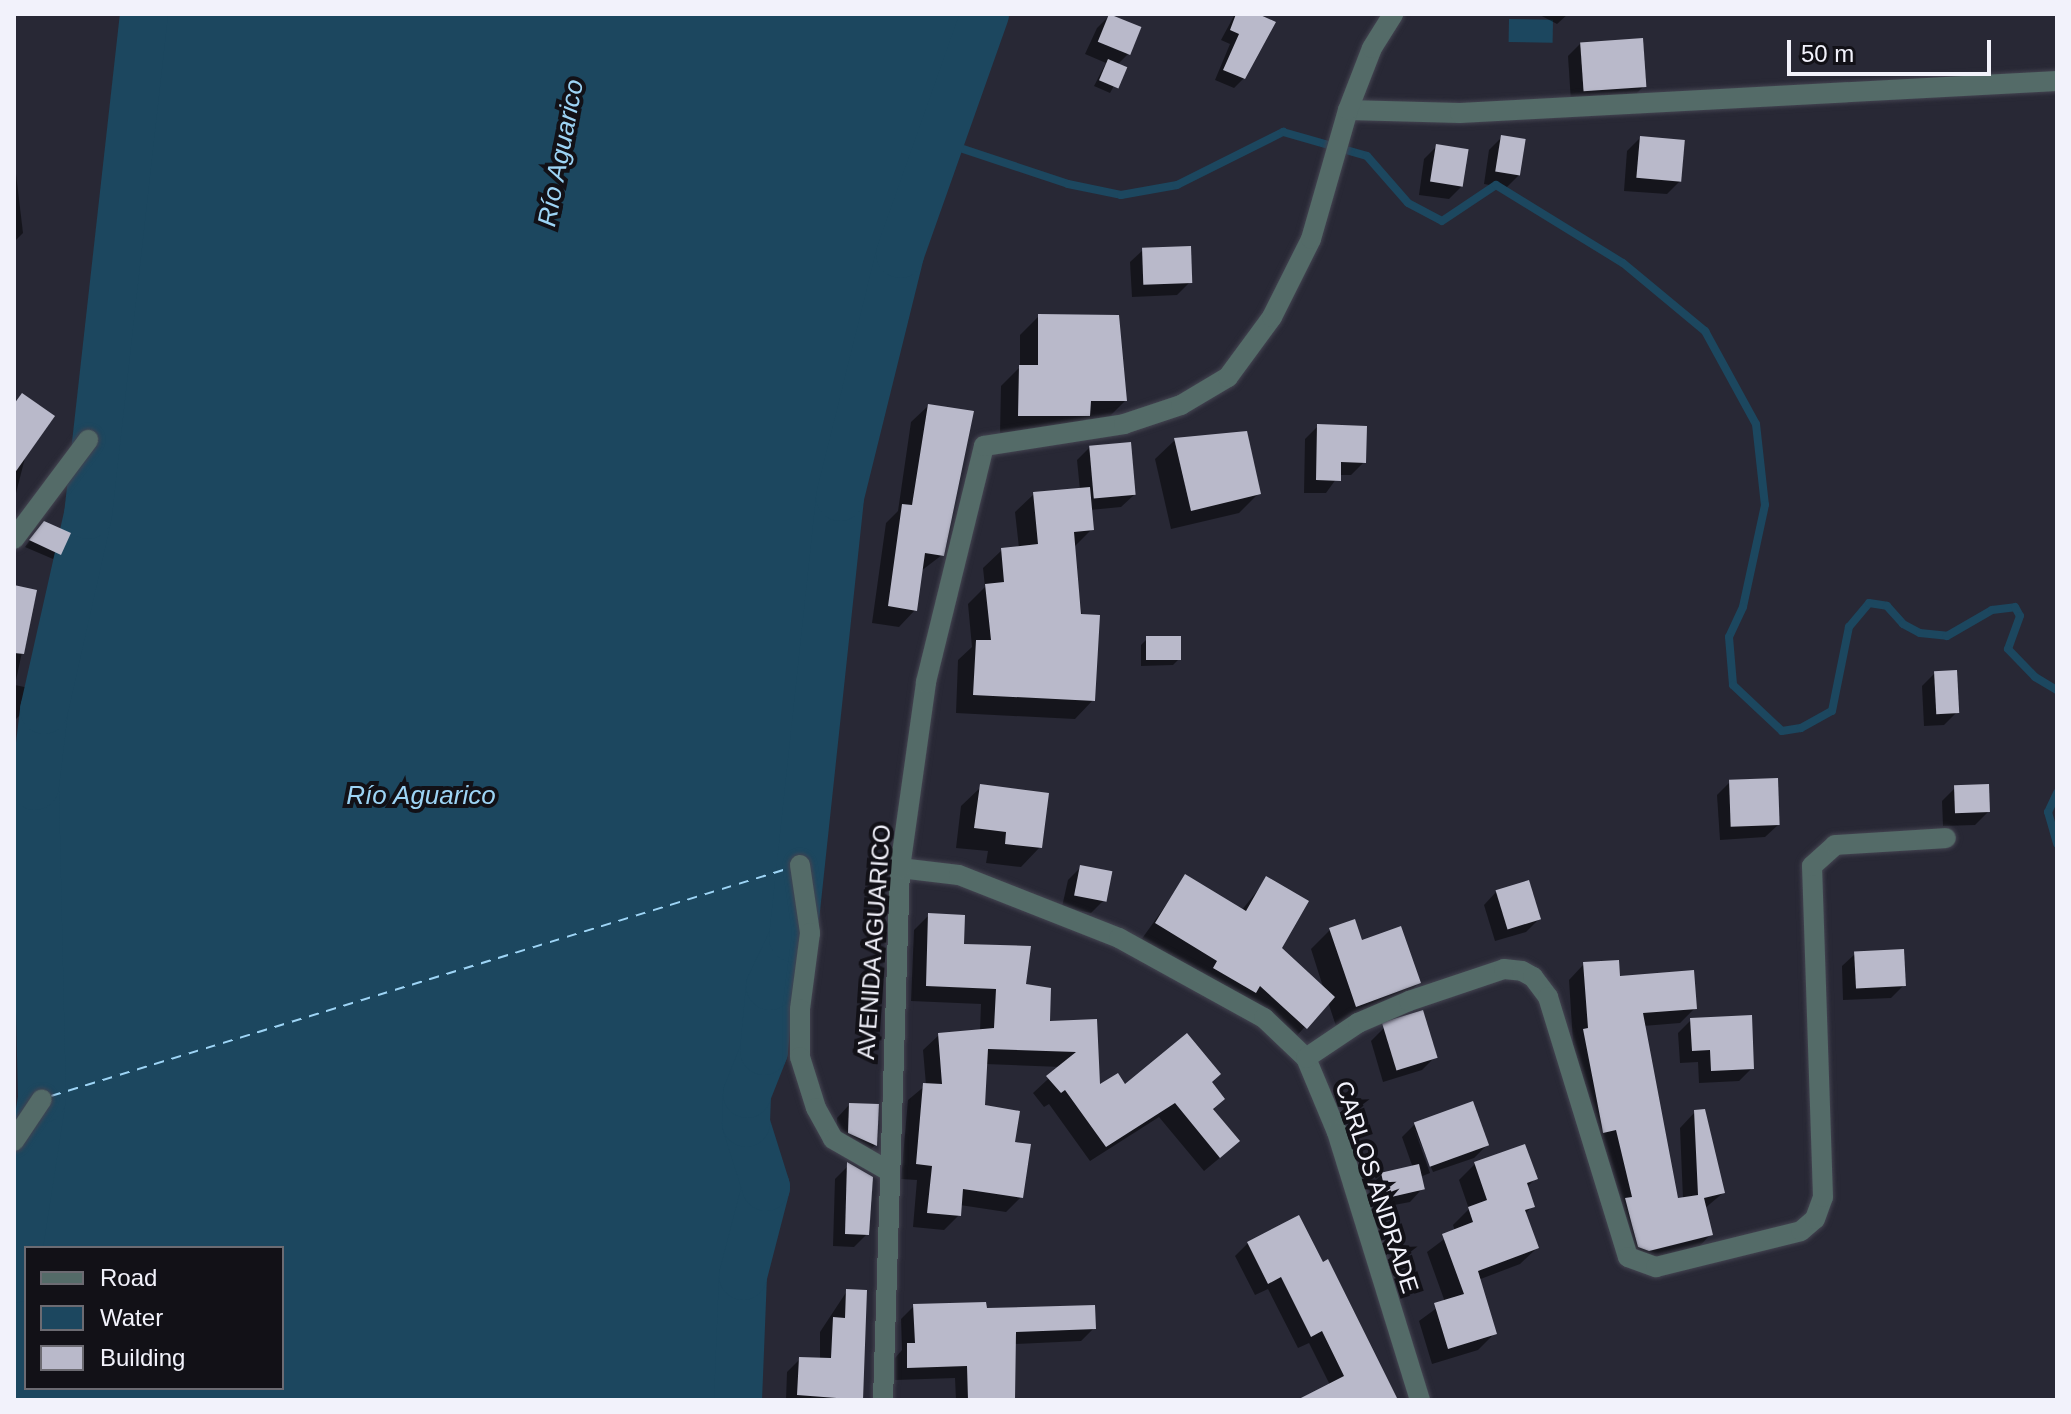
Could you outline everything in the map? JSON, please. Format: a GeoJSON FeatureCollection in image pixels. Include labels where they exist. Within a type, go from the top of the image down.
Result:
{"type":"FeatureCollection","features":[{"type":"Feature","properties":{"kind":"street"},"geometry":{"type":"LineString","coordinates":[[1393,14],[1372,48],[1348,110],[1460,113],[2057,81]]}},
{"type":"Feature","properties":{"kind":"street","name":"AVENIDA AGUARICO"},"geometry":{"type":"LineString","coordinates":[[883,1400],[887,1170],[900,868],[926,682],[984,446],[1124,424],[1181,405],[1228,377],[1272,317],[1311,239],[1348,110]]}},
{"type":"Feature","properties":{"kind":"street"},"geometry":{"type":"LineString","coordinates":[[14,539],[88,440]]}},
{"type":"Feature","properties":{"kind":"street"},"geometry":{"type":"LineString","coordinates":[[1306,1058],[1358,1023],[1409,1001],[1504,969],[1522,971],[1548,997],[1628,1257],[1656,1267],[1801,1231],[1815,1219],[1823,1197],[1812,866],[1835,845],[1946,838]]}},
{"type":"Feature","properties":{"kind":"street"},"geometry":{"type":"LineString","coordinates":[[800,865],[810,933],[800,1009],[800,1057],[816,1108],[833,1139],[887,1170]]}},
{"type":"Feature","properties":{"kind":"street","name":"CARLOS ANDRADE"},"geometry":{"type":"LineString","coordinates":[[900,868],[959,875],[1119,938],[1264,1018],[1306,1058],[1337,1132],[1420,1400]]}},
{"type":"Feature","properties":{"kind":"street"},"geometry":{"type":"LineString","coordinates":[[14,1141],[42,1099]]}},
{"type":"Feature","properties":{"kind":"water","name":"Río Aguarico"},"geometry":{"type":"Polygon","coordinates":[[[144,14],[985,14],[900,254],[840,497],[793,938],[770,986],[764,1051],[747,1094],[746,1123],[766,1187],[743,1277],[738,1400],[14,1400],[14,1279],[42,1099],[35,786],[44,710],[88,515],[144,14]]]}},
{"type":"Feature","properties":{"kind":"water"},"geometry":{"type":"Polygon","coordinates":[[[1509,19],[1553,20],[1553,43],[1509,42],[1509,19]]]}},
{"type":"Feature","properties":{"kind":"building"},"geometry":{"type":"Polygon","coordinates":[[[1109,14],[1141,27],[1130,55],[1098,42],[1109,14]]]}},
{"type":"Feature","properties":{"kind":"building"},"geometry":{"type":"Polygon","coordinates":[[[1236,14],[1258,14],[1276,22],[1245,79],[1223,70],[1239,34],[1230,30],[1236,14]]]}},
{"type":"Feature","properties":{"kind":"building"},"geometry":{"type":"Polygon","coordinates":[[[1643,38],[1646,87],[1584,91],[1580,42],[1643,38]]]}},
{"type":"Feature","properties":{"kind":"building"},"geometry":{"type":"Polygon","coordinates":[[[1108,59],[1127,67],[1118,88],[1099,80],[1108,59]]]}},
{"type":"Feature","properties":{"kind":"building"},"geometry":{"type":"Polygon","coordinates":[[[1501,135],[1526,139],[1520,175],[1495,172],[1501,135]]]}},
{"type":"Feature","properties":{"kind":"building"},"geometry":{"type":"Polygon","coordinates":[[[1640,136],[1685,140],[1681,182],[1636,178],[1640,136]]]}},
{"type":"Feature","properties":{"kind":"building"},"geometry":{"type":"Polygon","coordinates":[[[1436,144],[1469,149],[1463,187],[1430,182],[1436,144]]]}},
{"type":"Feature","properties":{"kind":"building"},"geometry":{"type":"Polygon","coordinates":[[[1191,246],[1192,283],[1143,285],[1142,248],[1191,246]]]}},
{"type":"Feature","properties":{"kind":"building"},"geometry":{"type":"Polygon","coordinates":[[[1038,314],[1119,315],[1127,401],[1091,401],[1090,416],[1018,416],[1019,365],[1038,365],[1038,314]]]}},
{"type":"Feature","properties":{"kind":"building"},"geometry":{"type":"Polygon","coordinates":[[[22,393],[55,416],[14,474],[14,404],[22,393]]]}},
{"type":"Feature","properties":{"kind":"building"},"geometry":{"type":"Polygon","coordinates":[[[928,404],[974,411],[944,556],[925,553],[917,611],[888,606],[902,504],[912,505],[928,404]]]}},
{"type":"Feature","properties":{"kind":"building"},"geometry":{"type":"Polygon","coordinates":[[[1317,424],[1367,426],[1366,463],[1341,462],[1341,481],[1316,480],[1317,424]]]}},
{"type":"Feature","properties":{"kind":"building"},"geometry":{"type":"Polygon","coordinates":[[[1247,431],[1261,494],[1191,511],[1174,438],[1247,431]]]}},
{"type":"Feature","properties":{"kind":"building"},"geometry":{"type":"Polygon","coordinates":[[[1131,442],[1136,495],[1094,498],[1089,446],[1131,442]]]}},
{"type":"Feature","properties":{"kind":"building"},"geometry":{"type":"Polygon","coordinates":[[[1090,487],[1094,530],[1074,532],[1081,614],[1100,615],[1095,701],[973,695],[976,640],[991,640],[985,584],[1004,582],[1001,548],[1038,544],[1033,492],[1090,487]]]}},
{"type":"Feature","properties":{"kind":"building"},"geometry":{"type":"Polygon","coordinates":[[[44,521],[71,533],[61,555],[29,540],[44,521]]]}},
{"type":"Feature","properties":{"kind":"building"},"geometry":{"type":"Polygon","coordinates":[[[14,585],[37,590],[24,654],[14,653],[14,585]]]}},
{"type":"Feature","properties":{"kind":"building"},"geometry":{"type":"Polygon","coordinates":[[[1146,636],[1181,636],[1181,660],[1146,660],[1146,636]]]}},
{"type":"Feature","properties":{"kind":"building"},"geometry":{"type":"Polygon","coordinates":[[[1957,670],[1959,713],[1936,714],[1934,671],[1957,670]]]}},
{"type":"Feature","properties":{"kind":"building"},"geometry":{"type":"Polygon","coordinates":[[[1778,778],[1780,825],[1731,827],[1729,780],[1778,778]]]}},
{"type":"Feature","properties":{"kind":"building"},"geometry":{"type":"Polygon","coordinates":[[[980,784],[1049,793],[1042,848],[1005,844],[1006,832],[974,828],[980,784]]]}},
{"type":"Feature","properties":{"kind":"building"},"geometry":{"type":"Polygon","coordinates":[[[1989,784],[1990,812],[1955,813],[1954,785],[1989,784]]]}},
{"type":"Feature","properties":{"kind":"building"},"geometry":{"type":"Polygon","coordinates":[[[1080,865],[1112,871],[1106,902],[1074,895],[1080,865]]]}},
{"type":"Feature","properties":{"kind":"building"},"geometry":{"type":"Polygon","coordinates":[[[1185,874],[1246,911],[1266,876],[1309,901],[1282,948],[1335,997],[1307,1029],[1260,986],[1256,993],[1213,968],[1217,961],[1155,923],[1185,874]]]}},
{"type":"Feature","properties":{"kind":"building"},"geometry":{"type":"Polygon","coordinates":[[[1529,880],[1541,919],[1508,929],[1496,890],[1529,880]]]}},
{"type":"Feature","properties":{"kind":"building"},"geometry":{"type":"Polygon","coordinates":[[[928,913],[965,915],[964,944],[1031,946],[1026,984],[1051,988],[1050,1021],[1097,1019],[1100,1084],[1118,1073],[1125,1084],[1187,1033],[1221,1074],[1212,1082],[1225,1099],[1213,1109],[1240,1141],[1220,1158],[1175,1103],[1106,1147],[1065,1090],[1061,1093],[1046,1076],[1076,1052],[988,1049],[985,1105],[1020,1111],[1015,1142],[1031,1144],[1023,1198],[963,1189],[961,1216],[927,1213],[932,1166],[916,1164],[923,1083],[942,1084],[938,1033],[994,1028],[996,989],[926,986],[928,913]]]}},
{"type":"Feature","properties":{"kind":"building"},"geometry":{"type":"Polygon","coordinates":[[[1355,919],[1362,940],[1401,926],[1421,983],[1356,1007],[1329,928],[1355,919]]]}},
{"type":"Feature","properties":{"kind":"building"},"geometry":{"type":"Polygon","coordinates":[[[1904,949],[1906,986],[1856,989],[1854,952],[1904,949]]]}},
{"type":"Feature","properties":{"kind":"building"},"geometry":{"type":"Polygon","coordinates":[[[1619,960],[1620,976],[1694,970],[1697,1009],[1643,1013],[1678,1198],[1698,1195],[1694,1110],[1705,1109],[1725,1193],[1704,1198],[1713,1235],[1649,1251],[1638,1247],[1632,1225],[1625,1198],[1632,1197],[1616,1130],[1603,1133],[1583,1029],[1588,1028],[1583,962],[1619,960]]]}},
{"type":"Feature","properties":{"kind":"building"},"geometry":{"type":"Polygon","coordinates":[[[1423,1010],[1438,1058],[1396,1070],[1382,1023],[1423,1010]]]}},
{"type":"Feature","properties":{"kind":"building"},"geometry":{"type":"Polygon","coordinates":[[[1752,1015],[1754,1069],[1711,1071],[1710,1050],[1692,1051],[1690,1018],[1752,1015]]]}},
{"type":"Feature","properties":{"kind":"building"},"geometry":{"type":"Polygon","coordinates":[[[1473,1101],[1489,1145],[1430,1167],[1414,1123],[1473,1101]]]}},
{"type":"Feature","properties":{"kind":"building"},"geometry":{"type":"Polygon","coordinates":[[[849,1103],[879,1104],[877,1146],[848,1133],[849,1103]]]}},
{"type":"Feature","properties":{"kind":"building"},"geometry":{"type":"Polygon","coordinates":[[[1525,1144],[1538,1179],[1527,1183],[1535,1207],[1525,1210],[1539,1248],[1478,1271],[1497,1334],[1448,1349],[1434,1303],[1464,1294],[1442,1234],[1473,1222],[1468,1207],[1487,1200],[1474,1162],[1525,1144]]]}},
{"type":"Feature","properties":{"kind":"building"},"geometry":{"type":"Polygon","coordinates":[[[847,1162],[873,1177],[869,1235],[845,1234],[847,1162]]]}},
{"type":"Feature","properties":{"kind":"building"},"geometry":{"type":"Polygon","coordinates":[[[1419,1164],[1425,1189],[1387,1198],[1381,1173],[1419,1164]]]}},
{"type":"Feature","properties":{"kind":"building"},"geometry":{"type":"Polygon","coordinates":[[[1299,1215],[1323,1262],[1328,1259],[1398,1400],[1297,1400],[1344,1376],[1322,1331],[1311,1337],[1281,1277],[1268,1284],[1247,1242],[1299,1215]]]}},
{"type":"Feature","properties":{"kind":"building"},"geometry":{"type":"Polygon","coordinates":[[[846,1289],[867,1290],[863,1400],[797,1395],[799,1357],[831,1358],[833,1317],[845,1318],[846,1289]]]}},
{"type":"Feature","properties":{"kind":"building"},"geometry":{"type":"Polygon","coordinates":[[[986,1302],[987,1308],[1095,1305],[1096,1329],[1016,1332],[1015,1400],[968,1400],[967,1366],[907,1368],[907,1343],[915,1343],[913,1304],[986,1302]]]}},
{"type":"Feature","properties":{"kind":"waterway"},"geometry":{"type":"LineString","coordinates":[[14,1279],[42,1099],[35,786],[44,710],[88,515],[144,14]]}},
{"type":"Feature","properties":{"kind":"waterway"},"geometry":{"type":"LineString","coordinates":[[738,1400],[743,1276],[766,1187],[746,1123],[747,1094],[764,1051],[770,986],[793,938],[840,497],[900,254],[985,14]]}},
{"type":"Feature","properties":{"kind":"waterway"},"geometry":{"type":"LineString","coordinates":[[930,138],[1068,184],[1121,195],[1177,185],[1283,132],[1367,156],[1408,203],[1442,221],[1496,185],[1623,263],[1705,331],[1756,424],[1765,505],[1743,607],[1729,637],[1733,685],[1782,731],[1801,728],[1832,711],[1849,627],[1869,603],[1887,606],[1903,624],[1920,633],[1947,636],[1992,610],[2015,607],[2020,616],[2008,649],[2035,677],[2057,690]]}},
{"type":"Feature","properties":{"kind":"waterway"},"geometry":{"type":"LineString","coordinates":[[2057,793],[2048,812],[2057,844]]}},
{"type":"Feature","properties":{"kind":"ferry route"},"geometry":{"type":"LineString","coordinates":[[51,1096],[790,868]]}}]}
